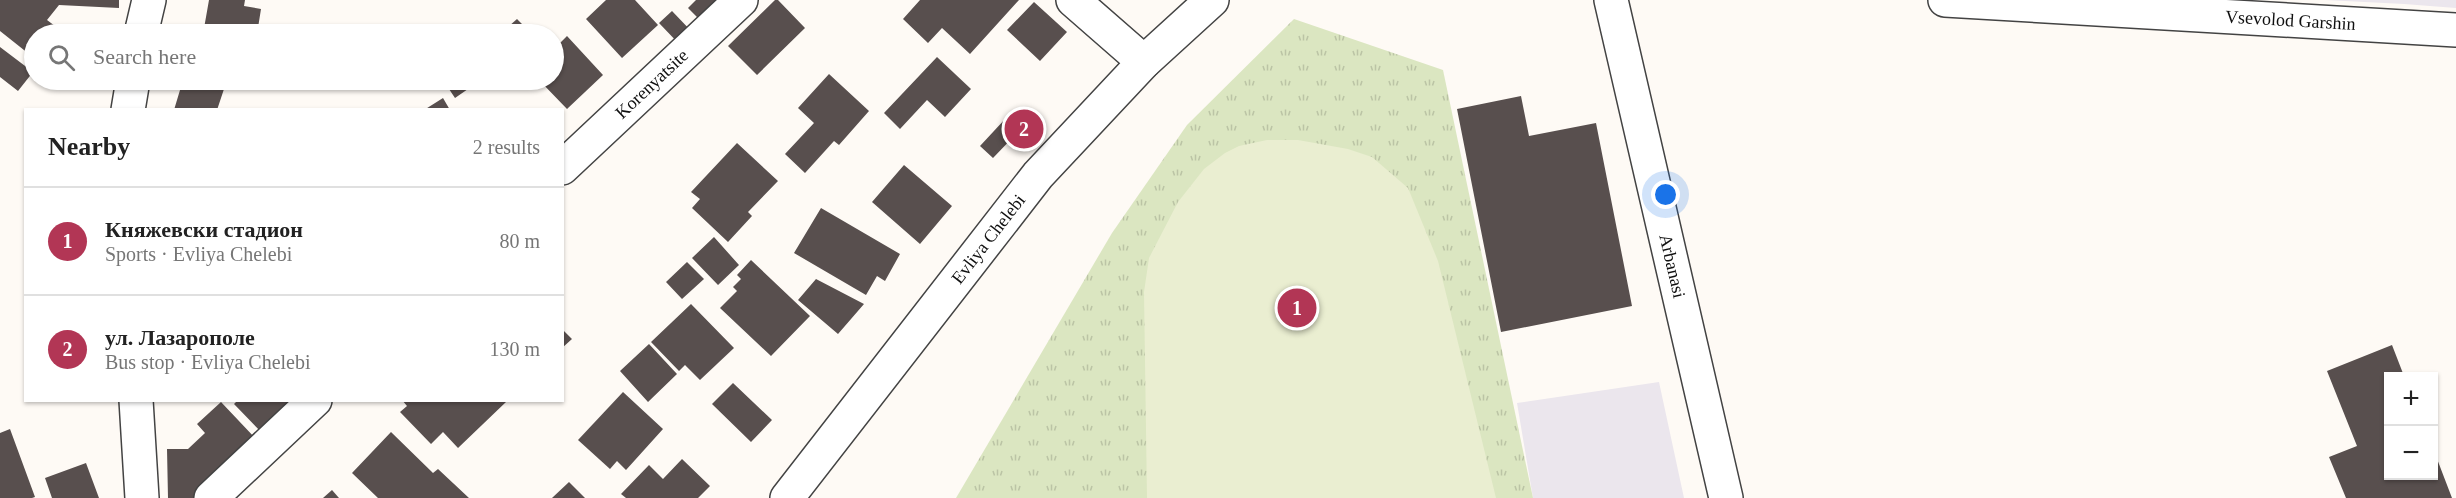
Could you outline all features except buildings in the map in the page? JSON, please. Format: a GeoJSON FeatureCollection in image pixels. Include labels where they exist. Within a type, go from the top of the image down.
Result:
{"type":"FeatureCollection","features":[{"type":"Feature","properties":{"kind":"street"},"geometry":{"type":"LineString","coordinates":[[143,24],[149,0]]}},
{"type":"Feature","properties":{"kind":"street","name":"Korenyatsite"},"geometry":{"type":"LineString","coordinates":[[564,166],[741,0]]}},
{"type":"Feature","properties":{"kind":"street"},"geometry":{"type":"LineString","coordinates":[[1073,0],[1144,62]]}},
{"type":"Feature","properties":{"kind":"street","name":"Evliya Chelebi"},"geometry":{"type":"LineString","coordinates":[[787,498],[1038,175],[1144,62],[1212,0]]}},
{"type":"Feature","properties":{"kind":"street","name":"Arbanasi"},"geometry":{"type":"LineString","coordinates":[[1611,0],[1726,498]]}},
{"type":"Feature","properties":{"kind":"street","name":"Vsevolod Garshin"},"geometry":{"type":"LineString","coordinates":[[1945,0],[2356,12],[2456,30]]}},
{"type":"Feature","properties":{"kind":"street"},"geometry":{"type":"LineString","coordinates":[[128,108],[131,90]]}},
{"type":"Feature","properties":{"kind":"street"},"geometry":{"type":"LineString","coordinates":[[136,402],[142,498]]}},
{"type":"Feature","properties":{"kind":"street"},"geometry":{"type":"LineString","coordinates":[[211,498],[313,402]]}},
{"type":"Feature","properties":{"kind":"shaded area"},"geometry":{"type":"Polygon","coordinates":[[[2325,0],[2456,0],[2456,8],[2404,4],[2325,0]]]}},
{"type":"Feature","properties":{"kind":"shaded area"},"geometry":{"type":"Polygon","coordinates":[[[1659,382],[1684,498],[1533,498],[1517,403],[1659,382]]]}},
{"type":"Feature","properties":{"kind":"green space"},"geometry":{"type":"Polygon","coordinates":[[[1294,19],[1443,70],[1533,498],[956,498],[1112,233],[1187,125],[1294,19]]]}},
{"type":"Feature","properties":{"kind":"green space"},"geometry":{"type":"Polygon","coordinates":[[[1267,140],[1298,140],[1348,149],[1372,157],[1408,188],[1438,261],[1496,498],[1147,498],[1144,292],[1149,258],[1178,202],[1204,169],[1225,153],[1239,146],[1267,140]]]}},
{"type":"Feature","properties":{"kind":"place","name":"ул. Лазарополе"},"geometry":{"type":"Point","coordinates":[1024,129]}},
{"type":"Feature","properties":{"kind":"place","name":"Княжевски стадион"},"geometry":{"type":"Point","coordinates":[1297,308]}}]}
